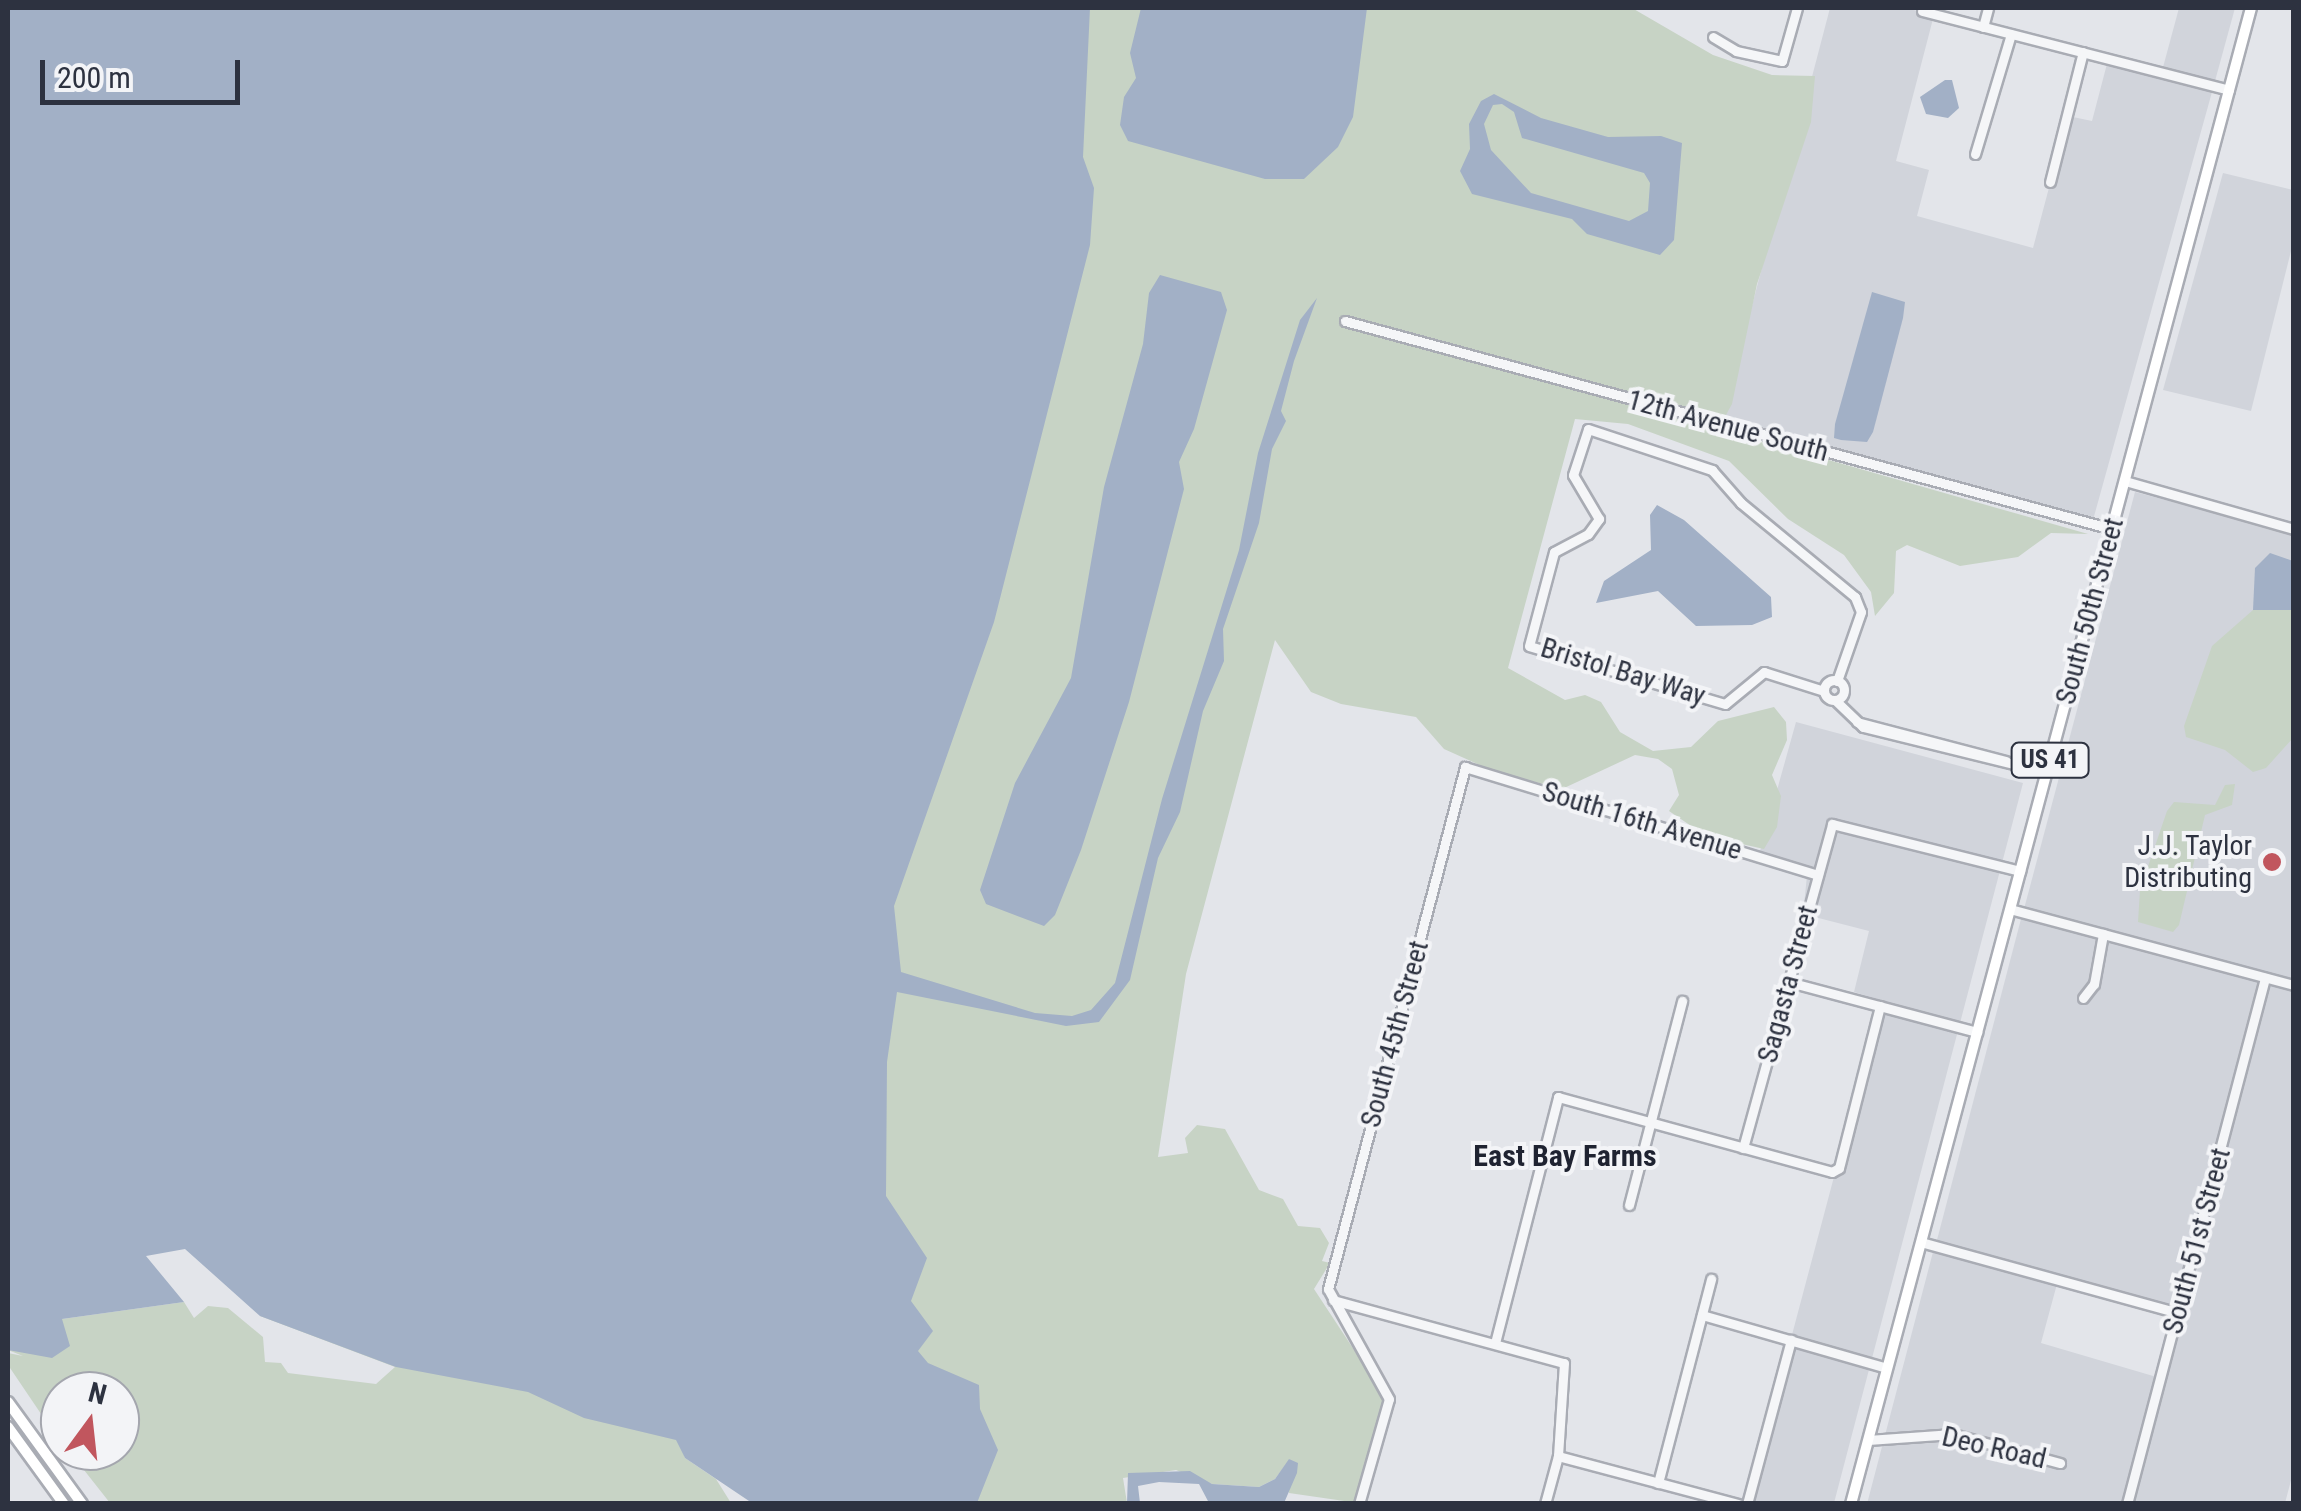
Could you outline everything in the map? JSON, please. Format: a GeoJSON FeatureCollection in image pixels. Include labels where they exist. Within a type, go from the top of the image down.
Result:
{"type":"FeatureCollection","features":[{"type":"Feature","properties":{"kind":"main road","name":"South 50th Street"},"geometry":{"type":"LineString","coordinates":[[1850,1504],[2251,8]]}},
{"type":"Feature","properties":{"kind":"main road"},"geometry":{"type":"LineString","coordinates":[[8,1402],[82,1504]]}},
{"type":"Feature","properties":{"kind":"main road"},"geometry":{"type":"LineString","coordinates":[[8,1427],[64,1504]]}},
{"type":"Feature","properties":{"kind":"street"},"geometry":{"type":"LineString","coordinates":[[1714,37],[1736,51],[1782,61],[1797,8]]}},
{"type":"Feature","properties":{"kind":"street"},"geometry":{"type":"LineString","coordinates":[[1983,27],[1988,8]]}},
{"type":"Feature","properties":{"kind":"street"},"geometry":{"type":"LineString","coordinates":[[1922,10],[2229,90]]}},
{"type":"Feature","properties":{"kind":"street"},"geometry":{"type":"LineString","coordinates":[[1975,154],[2011,34]]}},
{"type":"Feature","properties":{"kind":"street"},"geometry":{"type":"LineString","coordinates":[[2050,182],[2083,52]]}},
{"type":"Feature","properties":{"kind":"street","name":"12th Avenue South"},"geometry":{"type":"LineString","coordinates":[[1344,321],[2112,529]]}},
{"type":"Feature","properties":{"kind":"street","name":"Bristol Bay Way"},"geometry":{"type":"LineString","coordinates":[[1824,691],[1764,672],[1725,704],[1529,646],[1554,552],[1588,534],[1599,519],[1573,476],[1582,435],[1596,429],[1712,470],[1741,503],[1855,597],[1860,612],[1837,681]]}},
{"type":"Feature","properties":{"kind":"street"},"geometry":{"type":"LineString","coordinates":[[2124,481],[2294,529]]}},
{"type":"Feature","properties":{"kind":"street"},"geometry":{"type":"LineString","coordinates":[[1835,700],[1843,691],[1837,681],[1824,691],[1857,722],[2046,772]]}},
{"type":"Feature","properties":{"kind":"street","name":"South 16th Avenue"},"geometry":{"type":"LineString","coordinates":[[1465,767],[1818,875]]}},
{"type":"Feature","properties":{"kind":"street","name":"South 45th Street"},"geometry":{"type":"LineString","coordinates":[[1333,1300],[1328,1290],[1465,767]]}},
{"type":"Feature","properties":{"kind":"street","name":"Sagasta Street"},"geometry":{"type":"LineString","coordinates":[[1743,1148],[1835,822],[2020,871]]}},
{"type":"Feature","properties":{"kind":"street"},"geometry":{"type":"LineString","coordinates":[[2010,909],[2294,985]]}},
{"type":"Feature","properties":{"kind":"street"},"geometry":{"type":"LineString","coordinates":[[2083,998],[2094,984],[2103,934]]}},
{"type":"Feature","properties":{"kind":"street","name":"South 51st Street"},"geometry":{"type":"LineString","coordinates":[[2128,1504],[2265,978]]}},
{"type":"Feature","properties":{"kind":"street"},"geometry":{"type":"LineString","coordinates":[[1789,982],[1977,1032]]}},
{"type":"Feature","properties":{"kind":"street"},"geometry":{"type":"LineString","coordinates":[[1629,1204],[1682,1001]]}},
{"type":"Feature","properties":{"kind":"street"},"geometry":{"type":"LineString","coordinates":[[1495,1343],[1558,1098],[1832,1172],[1839,1168],[1880,1006]]}},
{"type":"Feature","properties":{"kind":"street"},"geometry":{"type":"LineString","coordinates":[[1920,1242],[2178,1313]]}},
{"type":"Feature","properties":{"kind":"street"},"geometry":{"type":"LineString","coordinates":[[1658,1482],[1711,1279]]}},
{"type":"Feature","properties":{"kind":"street"},"geometry":{"type":"LineString","coordinates":[[1333,1300],[1564,1363],[1558,1456],[1545,1504]]}},
{"type":"Feature","properties":{"kind":"street"},"geometry":{"type":"LineString","coordinates":[[1333,1300],[1389,1399],[1359,1504]]}},
{"type":"Feature","properties":{"kind":"street"},"geometry":{"type":"LineString","coordinates":[[1702,1315],[1887,1368]]}},
{"type":"Feature","properties":{"kind":"street"},"geometry":{"type":"LineString","coordinates":[[1747,1504],[1790,1340]]}},
{"type":"Feature","properties":{"kind":"street","name":"Deo Road"},"geometry":{"type":"LineString","coordinates":[[1868,1440],[1952,1434],[2060,1463]]}},
{"type":"Feature","properties":{"kind":"street"},"geometry":{"type":"LineString","coordinates":[[1558,1456],[1738,1504]]}},
{"type":"Feature","properties":{"kind":"shaded area"},"geometry":{"type":"Polygon","coordinates":[[[1830,8],[1905,8],[1934,15],[1896,161],[1929,170],[1917,216],[2033,248],[2068,116],[2092,121],[2108,60],[2212,92],[2093,520],[1721,424],[1830,8]]]}},
{"type":"Feature","properties":{"kind":"shaded area"},"geometry":{"type":"Polygon","coordinates":[[[2179,8],[2235,8],[2215,81],[2162,71],[2179,8]]]}},
{"type":"Feature","properties":{"kind":"shaded area"},"geometry":{"type":"Polygon","coordinates":[[[2223,173],[2293,190],[2293,243],[2251,411],[2163,390],[2223,173]]]}},
{"type":"Feature","properties":{"kind":"shaded area"},"geometry":{"type":"Polygon","coordinates":[[[2135,492],[2293,533],[2293,983],[2024,909],[2135,492]]]}},
{"type":"Feature","properties":{"kind":"shaded area"},"geometry":{"type":"Polygon","coordinates":[[[1796,722],[2023,783],[1834,1503],[1747,1504],[1881,1000],[1854,992],[1869,931],[1803,914],[1807,876],[1757,862],[1796,722]]]}},
{"type":"Feature","properties":{"kind":"shaded area"},"geometry":{"type":"Polygon","coordinates":[[[2021,919],[2263,979],[2176,1309],[1937,1240],[2021,919]]]}},
{"type":"Feature","properties":{"kind":"shaded area"},"geometry":{"type":"Polygon","coordinates":[[[2267,979],[2293,986],[2294,1469],[2285,1503],[1867,1504],[1933,1252],[2057,1284],[2041,1343],[2160,1378],[2267,979]]]}},
{"type":"Feature","properties":{"kind":"green space"},"geometry":{"type":"Polygon","coordinates":[[[1052,8],[1632,8],[1713,55],[1772,75],[1815,76],[1811,122],[1757,284],[1732,404],[1721,424],[1548,380],[2088,534],[2051,533],[2018,557],[1960,566],[1907,545],[1896,551],[1894,593],[1875,616],[1871,592],[1844,555],[1788,519],[1729,461],[1628,424],[1575,419],[1508,668],[1565,700],[1585,695],[1601,702],[1620,732],[1653,751],[1691,747],[1718,721],[1774,707],[1786,722],[1787,740],[1772,775],[1781,796],[1777,827],[1764,849],[1706,836],[1669,811],[1679,795],[1672,769],[1658,759],[1635,755],[1562,789],[1493,771],[1444,749],[1416,717],[1341,704],[1311,692],[1275,640],[1186,974],[1158,1157],[1188,1153],[1185,1138],[1197,1125],[1225,1129],[1259,1190],[1283,1199],[1298,1226],[1320,1228],[1329,1243],[1322,1261],[1330,1263],[1314,1289],[1387,1400],[1358,1503],[1289,1493],[1290,1459],[1275,1479],[1259,1487],[1212,1484],[1176,1470],[1123,1478],[1127,1503],[780,1503],[1052,8]]]}},
{"type":"Feature","properties":{"kind":"green space"},"geometry":{"type":"Polygon","coordinates":[[[2272,605],[2293,610],[2293,738],[2266,768],[2253,772],[2225,750],[2186,737],[2184,726],[2212,646],[2253,610],[2272,605]]]}},
{"type":"Feature","properties":{"kind":"green space"},"geometry":{"type":"Polygon","coordinates":[[[2235,784],[2232,805],[2205,815],[2179,925],[2173,932],[2138,922],[2140,890],[2167,811],[2174,802],[2215,805],[2225,785],[2235,784]]]}},
{"type":"Feature","properties":{"kind":"green space"},"geometry":{"type":"Polygon","coordinates":[[[620,1265],[685,1458],[716,1479],[731,1503],[110,1503],[85,1471],[140,1471],[140,1371],[40,1371],[40,1412],[8,1365],[8,1353],[23,1356],[8,1350],[8,1309],[62,1319],[184,1302],[194,1318],[208,1306],[228,1308],[263,1337],[265,1362],[281,1363],[288,1373],[376,1384],[395,1367],[260,1316],[620,1265]]]}},
{"type":"Feature","properties":{"kind":"water"},"geometry":{"type":"Polygon","coordinates":[[[8,8],[1090,8],[1083,157],[1094,188],[1090,245],[994,622],[894,906],[901,972],[1035,1013],[1072,1016],[1091,1010],[1115,983],[1162,799],[1239,550],[1258,453],[1300,320],[1317,298],[1281,411],[1286,421],[1272,449],[1259,523],[1223,629],[1224,661],[1203,711],[1180,812],[1158,858],[1130,980],[1099,1022],[1066,1026],[897,992],[887,1062],[886,1196],[927,1258],[911,1301],[933,1331],[918,1351],[928,1363],[979,1385],[980,1409],[998,1450],[977,1503],[752,1503],[685,1458],[676,1440],[584,1418],[528,1392],[396,1367],[260,1316],[185,1249],[146,1256],[184,1302],[62,1319],[70,1346],[52,1358],[8,1350],[8,8]]]}},
{"type":"Feature","properties":{"kind":"water"},"geometry":{"type":"Polygon","coordinates":[[[1141,8],[1367,8],[1353,117],[1338,147],[1304,179],[1265,179],[1128,141],[1120,125],[1124,97],[1136,78],[1130,53],[1141,8]]]}},
{"type":"Feature","properties":{"kind":"water"},"geometry":{"type":"Polygon","coordinates":[[[1945,80],[1952,80],[1959,108],[1948,118],[1926,114],[1920,97],[1945,80]]]}},
{"type":"Feature","properties":{"kind":"water"},"geometry":{"type":"Polygon","coordinates":[[[1494,94],[1541,118],[1608,137],[1661,136],[1682,143],[1674,240],[1660,255],[1587,234],[1572,219],[1472,194],[1460,171],[1470,149],[1469,124],[1481,101],[1494,94]],[[1502,104],[1493,105],[1484,124],[1491,150],[1531,193],[1629,221],[1648,211],[1650,183],[1644,173],[1522,138],[1514,112],[1502,104]]]}},
{"type":"Feature","properties":{"kind":"water"},"geometry":{"type":"Polygon","coordinates":[[[1160,275],[1221,292],[1227,310],[1194,429],[1179,462],[1184,489],[1129,702],[1081,850],[1055,915],[1044,926],[986,904],[980,890],[1015,783],[1071,678],[1104,487],[1143,344],[1149,293],[1160,275]]]}},
{"type":"Feature","properties":{"kind":"water"},"geometry":{"type":"Polygon","coordinates":[[[1872,292],[1905,302],[1903,318],[1873,432],[1867,442],[1841,440],[1834,438],[1835,424],[1872,292]]]}},
{"type":"Feature","properties":{"kind":"water"},"geometry":{"type":"Polygon","coordinates":[[[1657,505],[1684,520],[1771,597],[1772,617],[1752,625],[1696,626],[1658,591],[1596,603],[1604,581],[1651,550],[1650,515],[1657,505]]]}},
{"type":"Feature","properties":{"kind":"water"},"geometry":{"type":"Polygon","coordinates":[[[2270,553],[2293,561],[2293,610],[2253,610],[2255,568],[2270,553]]]}},
{"type":"Feature","properties":{"kind":"water"},"geometry":{"type":"Polygon","coordinates":[[[1289,1459],[1298,1463],[1297,1473],[1284,1503],[1209,1503],[1199,1484],[1159,1482],[1138,1486],[1140,1503],[1127,1503],[1128,1473],[1190,1471],[1212,1484],[1259,1487],[1275,1479],[1289,1459]]]}},
{"type":"Feature","properties":{"kind":"place","name":"J.J. Taylor Distributing"},"geometry":{"type":"Point","coordinates":[2272,862]}},
{"type":"Feature","properties":{"kind":"district","name":"East Bay Farms"},"geometry":{"type":"Point","coordinates":[1565,1156]}}]}
